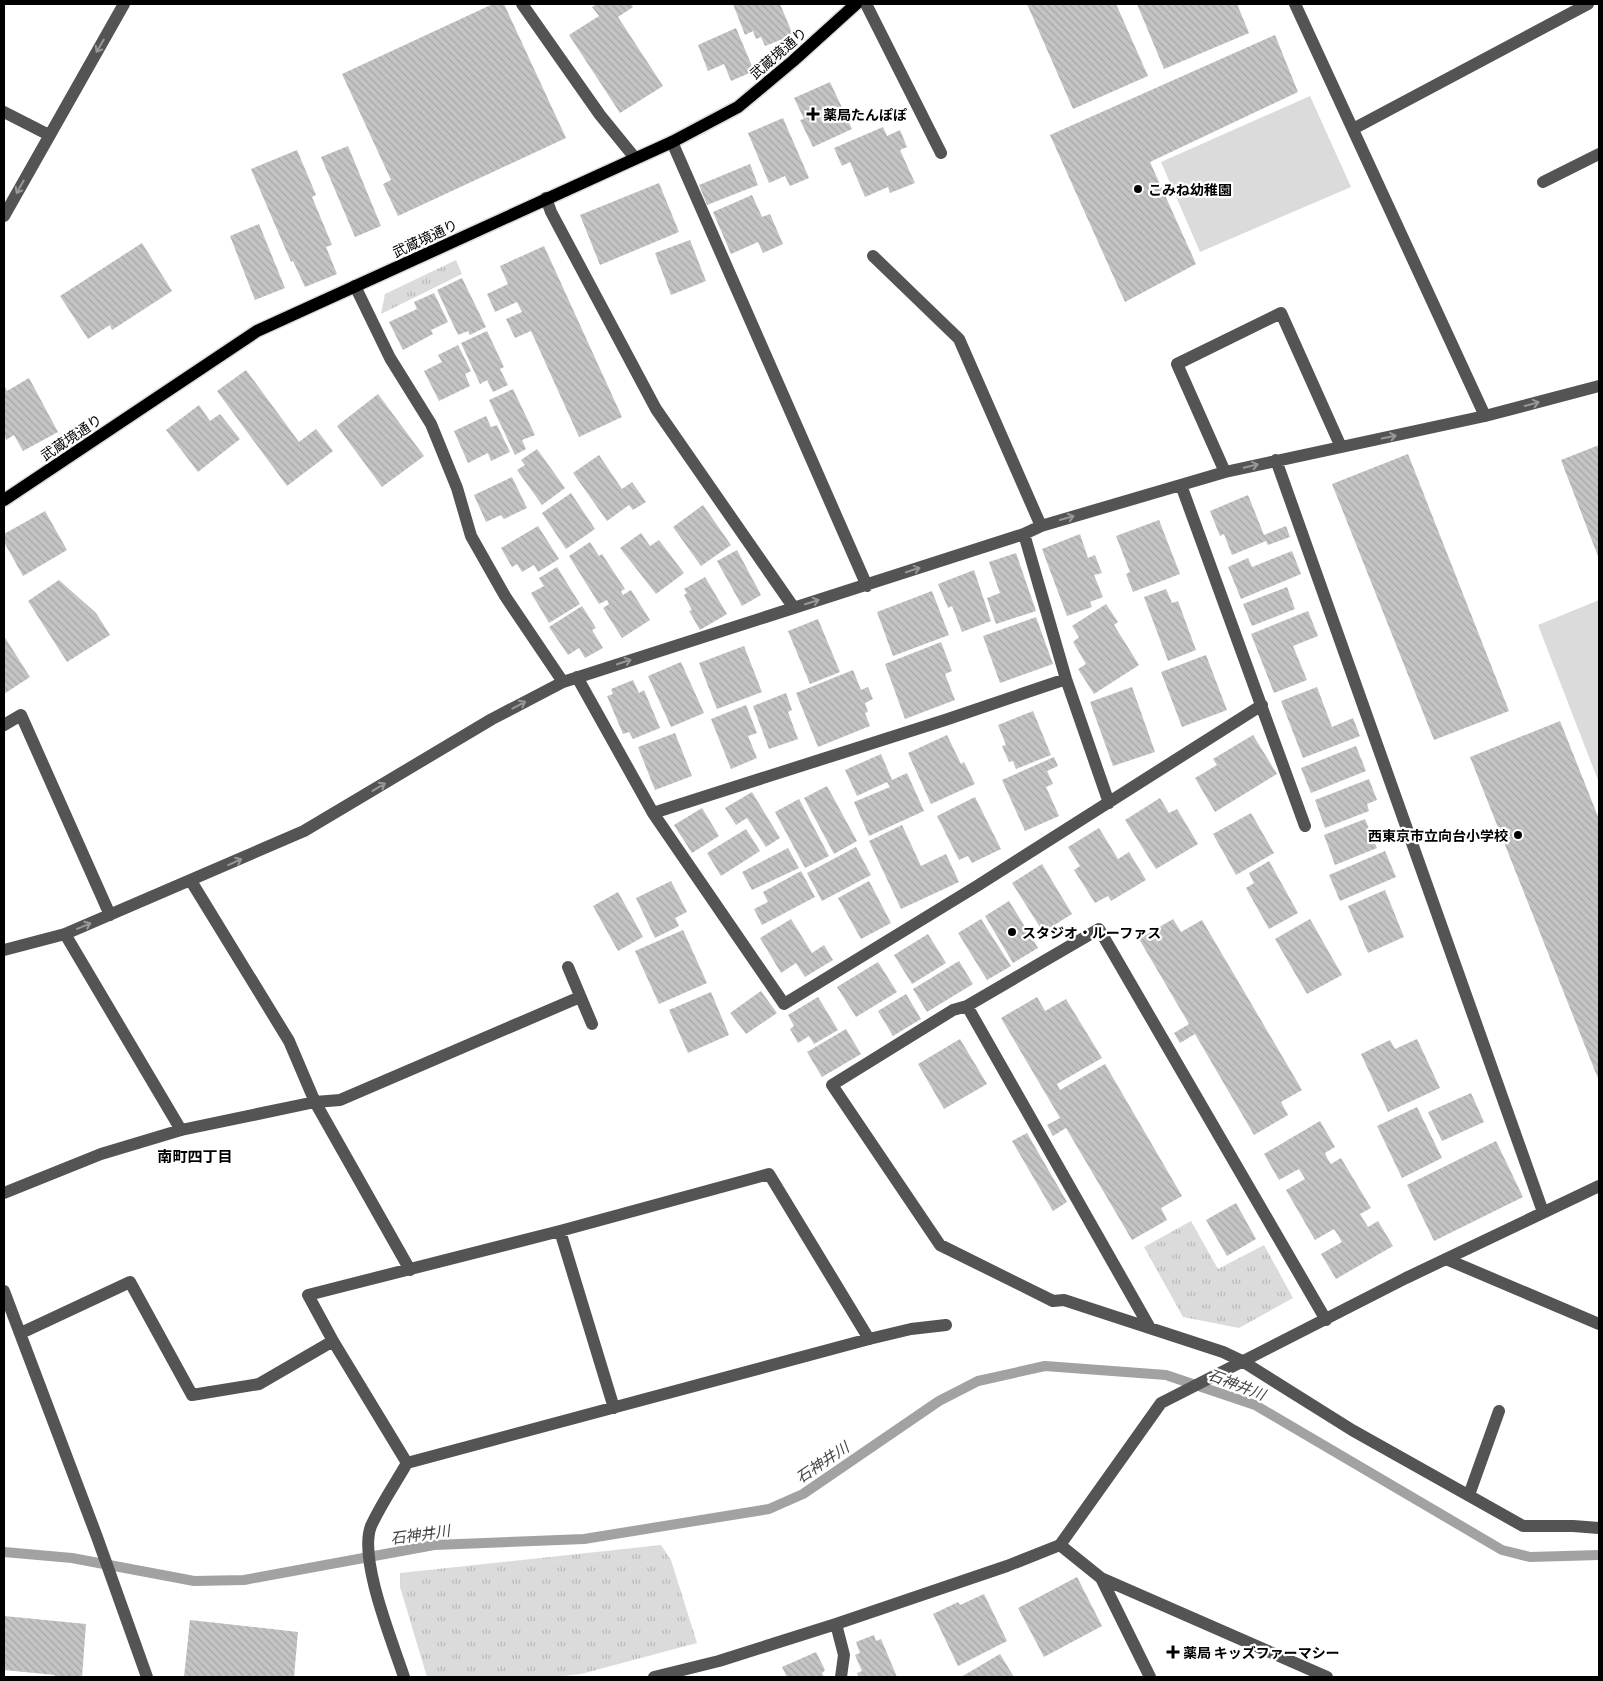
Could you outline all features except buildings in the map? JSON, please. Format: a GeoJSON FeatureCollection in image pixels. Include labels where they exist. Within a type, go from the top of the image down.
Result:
{"type":"FeatureCollection","features":[{"type":"Feature","properties":{"kind":"main road","name":"武蔵境通り"},"geometry":{"type":"LineString","coordinates":[[4,500],[257,331],[672,142],[738,107],[793,62],[856,4]]}},
{"type":"Feature","properties":{"kind":"street"},"geometry":{"type":"LineString","coordinates":[[4,216],[124,4]]}},
{"type":"Feature","properties":{"kind":"street"},"geometry":{"type":"LineString","coordinates":[[522,4],[600,115],[635,158]]}},
{"type":"Feature","properties":{"kind":"street"},"geometry":{"type":"LineString","coordinates":[[866,4],[941,153]]}},
{"type":"Feature","properties":{"kind":"street"},"geometry":{"type":"LineString","coordinates":[[1295,4],[1485,416]]}},
{"type":"Feature","properties":{"kind":"street"},"geometry":{"type":"LineString","coordinates":[[1354,129],[1588,4]]}},
{"type":"Feature","properties":{"kind":"street"},"geometry":{"type":"LineString","coordinates":[[4,112],[49,135]]}},
{"type":"Feature","properties":{"kind":"street"},"geometry":{"type":"LineString","coordinates":[[672,142],[867,586]]}},
{"type":"Feature","properties":{"kind":"street"},"geometry":{"type":"LineString","coordinates":[[1543,182],[1599,154]]}},
{"type":"Feature","properties":{"kind":"street"},"geometry":{"type":"LineString","coordinates":[[546,198],[551,212],[656,409],[794,608]]}},
{"type":"Feature","properties":{"kind":"street"},"geometry":{"type":"LineString","coordinates":[[873,256],[959,339],[1041,526]]}},
{"type":"Feature","properties":{"kind":"street"},"geometry":{"type":"LineString","coordinates":[[355,286],[390,358],[431,424],[457,488],[471,536],[505,596],[563,682]]}},
{"type":"Feature","properties":{"kind":"street"},"geometry":{"type":"LineString","coordinates":[[1225,472],[1177,364],[1281,313],[1341,447]]}},
{"type":"Feature","properties":{"kind":"street"},"geometry":{"type":"LineString","coordinates":[[4,950],[65,934],[304,832],[492,719],[563,682],[577,677],[867,586],[1024,534],[1041,526],[1225,472],[1485,416],[1599,386]]}},
{"type":"Feature","properties":{"kind":"street"},"geometry":{"type":"LineString","coordinates":[[1276,460],[1543,1212]]}},
{"type":"Feature","properties":{"kind":"street"},"geometry":{"type":"LineString","coordinates":[[1182,485],[1305,826]]}},
{"type":"Feature","properties":{"kind":"street"},"geometry":{"type":"LineString","coordinates":[[1024,534],[1066,679],[1109,803]]}},
{"type":"Feature","properties":{"kind":"street"},"geometry":{"type":"LineString","coordinates":[[577,677],[653,813],[784,1004],[1109,803],[1262,705]]}},
{"type":"Feature","properties":{"kind":"street"},"geometry":{"type":"LineString","coordinates":[[653,813],[945,720],[1066,679]]}},
{"type":"Feature","properties":{"kind":"street"},"geometry":{"type":"LineString","coordinates":[[4,725],[21,715],[110,915]]}},
{"type":"Feature","properties":{"kind":"street"},"geometry":{"type":"LineString","coordinates":[[191,881],[289,1041],[315,1102],[410,1270]]}},
{"type":"Feature","properties":{"kind":"street"},"geometry":{"type":"LineString","coordinates":[[1326,1320],[1099,929],[967,1006],[953,1010],[832,1085],[940,1245],[1053,1301],[1064,1300],[1223,1352],[1236,1364],[1523,1526],[1599,1528]]}},
{"type":"Feature","properties":{"kind":"street"},"geometry":{"type":"LineString","coordinates":[[65,934],[180,1130]]}},
{"type":"Feature","properties":{"kind":"street"},"geometry":{"type":"LineString","coordinates":[[568,967],[592,1024]]}},
{"type":"Feature","properties":{"kind":"street"},"geometry":{"type":"LineString","coordinates":[[4,1193],[101,1154],[180,1130],[315,1102],[340,1100],[580,997]]}},
{"type":"Feature","properties":{"kind":"street"},"geometry":{"type":"LineString","coordinates":[[967,1006],[1150,1328]]}},
{"type":"Feature","properties":{"kind":"street"},"geometry":{"type":"LineString","coordinates":[[407,1463],[333,1341],[308,1294],[560,1232],[769,1174],[869,1339]]}},
{"type":"Feature","properties":{"kind":"street"},"geometry":{"type":"LineString","coordinates":[[654,1677],[719,1661],[836,1624],[1007,1566],[1060,1545],[1120,1458],[1161,1403],[1446,1259],[1599,1186]]}},
{"type":"Feature","properties":{"kind":"street"},"geometry":{"type":"LineString","coordinates":[[560,1232],[614,1408]]}},
{"type":"Feature","properties":{"kind":"street"},"geometry":{"type":"LineString","coordinates":[[1446,1259],[1599,1324]]}},
{"type":"Feature","properties":{"kind":"street"},"geometry":{"type":"LineString","coordinates":[[21,1333],[130,1282],[192,1395],[259,1384],[333,1341]]}},
{"type":"Feature","properties":{"kind":"street"},"geometry":{"type":"LineString","coordinates":[[4,1291],[116,1586],[147,1677]]}},
{"type":"Feature","properties":{"kind":"street"},"geometry":{"type":"LineString","coordinates":[[404,1677],[371,1573],[368,1542],[371,1527],[407,1463],[869,1339],[911,1329],[946,1325]]}},
{"type":"Feature","properties":{"kind":"street"},"geometry":{"type":"LineString","coordinates":[[1469,1495],[1499,1411]]}},
{"type":"Feature","properties":{"kind":"street"},"geometry":{"type":"LineString","coordinates":[[1060,1545],[1101,1578],[1327,1677]]}},
{"type":"Feature","properties":{"kind":"street"},"geometry":{"type":"LineString","coordinates":[[1101,1578],[1150,1677]]}},
{"type":"Feature","properties":{"kind":"street"},"geometry":{"type":"LineString","coordinates":[[836,1624],[844,1655],[841,1677]]}},
{"type":"Feature","properties":{"kind":"green space"},"geometry":{"type":"Polygon","coordinates":[[[1310,96],[1351,187],[1200,252],[1161,162],[1310,96]]]}},
{"type":"Feature","properties":{"kind":"green space"},"geometry":{"type":"Polygon","coordinates":[[[456,260],[462,274],[381,314],[385,294],[456,260]]]}},
{"type":"Feature","properties":{"kind":"green space"},"geometry":{"type":"Polygon","coordinates":[[[1599,600],[1599,783],[1538,625],[1599,600]]]}},
{"type":"Feature","properties":{"kind":"green space"},"geometry":{"type":"Polygon","coordinates":[[[1191,1221],[1218,1269],[1264,1245],[1293,1298],[1239,1328],[1183,1317],[1144,1247],[1191,1221]]]}},
{"type":"Feature","properties":{"kind":"green space"},"geometry":{"type":"Polygon","coordinates":[[[661,1545],[671,1560],[697,1643],[581,1674],[556,1677],[427,1677],[400,1587],[400,1573],[661,1545]]]}},
{"type":"Feature","properties":{"kind":"waterway","name":"石神井川"},"geometry":{"type":"LineString","coordinates":[[4,1552],[72,1558],[194,1581],[244,1580],[434,1545],[584,1539],[769,1509],[803,1494],[939,1401],[978,1381],[1045,1366],[1166,1375],[1255,1405],[1502,1550],[1530,1557],[1599,1555]]}},
{"type":"Feature","properties":{"kind":"place","name":"薬局たんぽぽ"},"geometry":{"type":"Point","coordinates":[813,114]}},
{"type":"Feature","properties":{"kind":"place","name":"こみね幼稚園"},"geometry":{"type":"Point","coordinates":[1138,189]}},
{"type":"Feature","properties":{"kind":"place","name":"西東京市立向台小学校"},"geometry":{"type":"Point","coordinates":[1518,835]}},
{"type":"Feature","properties":{"kind":"place","name":"スタジオ・ルーファス"},"geometry":{"type":"Point","coordinates":[1012,932]}},
{"type":"Feature","properties":{"kind":"place","name":"薬局 キッズファーマシー"},"geometry":{"type":"Point","coordinates":[1173,1652]}},
{"type":"Feature","properties":{"kind":"district","name":"南町四丁目"},"geometry":{"type":"Point","coordinates":[195,1156]}}]}
